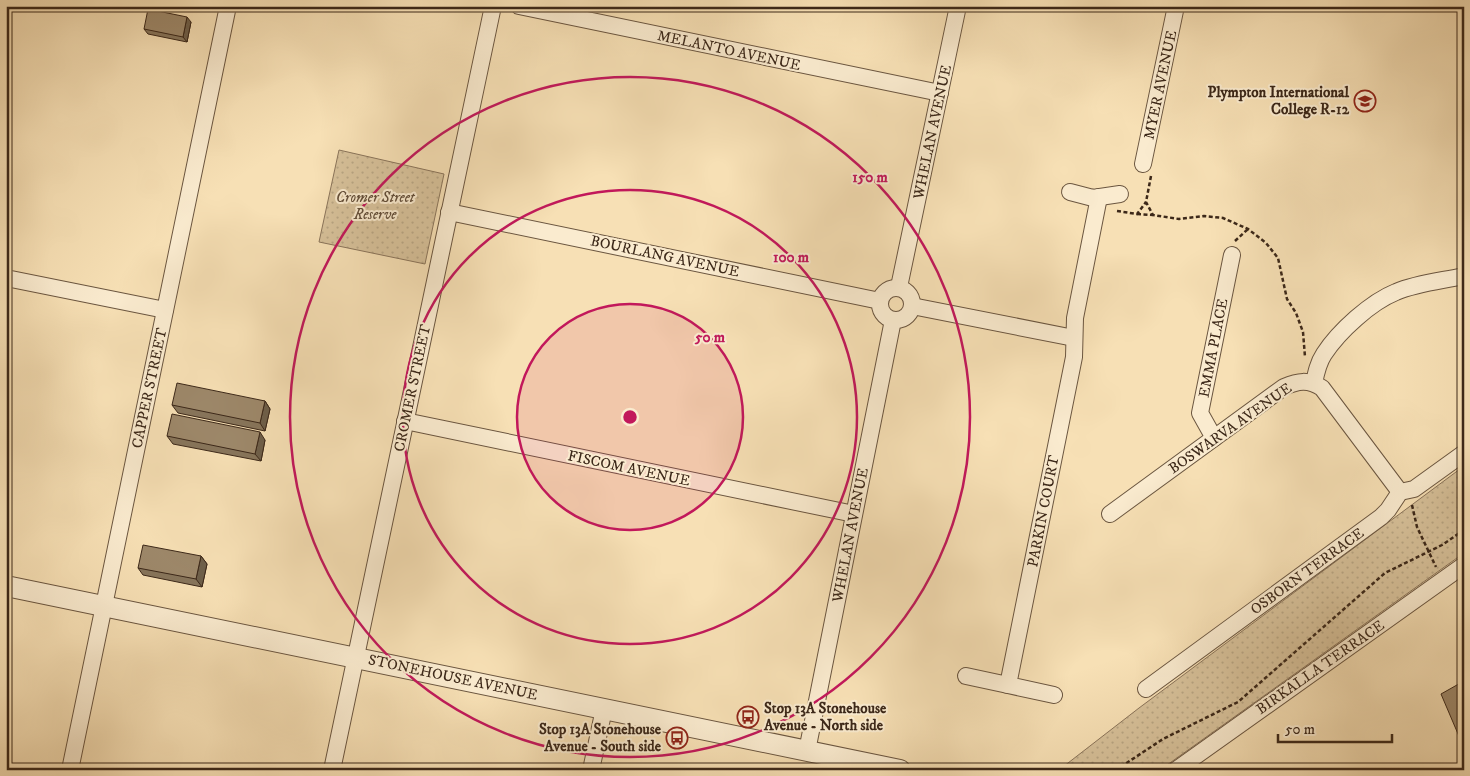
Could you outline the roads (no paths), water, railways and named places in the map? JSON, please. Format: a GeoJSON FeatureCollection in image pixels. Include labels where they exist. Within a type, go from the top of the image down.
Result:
{"type":"FeatureCollection","features":[{"type":"Feature","properties":{"kind":"street","name":"CAPPER STREET"},"geometry":{"type":"LineString","coordinates":[[70,770],[228,6]]}},
{"type":"Feature","properties":{"kind":"street","name":"CROMER STREET"},"geometry":{"type":"LineString","coordinates":[[332,770],[493,6]]}},
{"type":"Feature","properties":{"kind":"street","name":"MELANTO AVENUE"},"geometry":{"type":"LineString","coordinates":[[519,6],[940,93]]}},
{"type":"Feature","properties":{"kind":"street","name":"WHELAN AVENUE"},"geometry":{"type":"LineString","coordinates":[[900,287],[958,6]]}},
{"type":"Feature","properties":{"kind":"street","name":"MYER AVENUE"},"geometry":{"type":"LineString","coordinates":[[1144,164],[1176,6]]}},
{"type":"Feature","properties":{"kind":"street"},"geometry":{"type":"LineString","coordinates":[[1070,192],[1092,198],[1120,194]]}},
{"type":"Feature","properties":{"kind":"street","name":"PARKIN COURT"},"geometry":{"type":"LineString","coordinates":[[1008,685],[1074,357],[1075,318],[1098,198]]}},
{"type":"Feature","properties":{"kind":"street","name":"BOURLANG AVENUE"},"geometry":{"type":"LineString","coordinates":[[450,212],[880,301]]}},
{"type":"Feature","properties":{"kind":"street","name":"EMMA PLACE"},"geometry":{"type":"LineString","coordinates":[[1214,438],[1200,413],[1232,255]]}},
{"type":"Feature","properties":{"kind":"street"},"geometry":{"type":"LineString","coordinates":[[1314,383],[1319,365],[1330,346],[1343,331],[1376,303],[1389,295],[1407,288],[1464,276]]}},
{"type":"Feature","properties":{"kind":"street"},"geometry":{"type":"LineString","coordinates":[[6,278],[165,310]]}},
{"type":"Feature","properties":{"kind":"street"},"geometry":{"type":"LineString","coordinates":[[900,287],[908,292],[911,297],[912,306],[906,317],[893,320],[882,313],[880,301],[882,294],[887,290],[900,287]]}},
{"type":"Feature","properties":{"kind":"street"},"geometry":{"type":"LineString","coordinates":[[912,306],[1074,338]]}},
{"type":"Feature","properties":{"kind":"street","name":"WHELAN AVENUE"},"geometry":{"type":"LineString","coordinates":[[807,751],[893,320]]}},
{"type":"Feature","properties":{"kind":"street","name":"BOSWARVA AVENUE"},"geometry":{"type":"LineString","coordinates":[[1110,514],[1284,387],[1297,381],[1307,381],[1322,388],[1406,496]]}},
{"type":"Feature","properties":{"kind":"street","name":"FISCOM AVENUE"},"geometry":{"type":"LineString","coordinates":[[405,421],[854,514]]}},
{"type":"Feature","properties":{"kind":"street"},"geometry":{"type":"LineString","coordinates":[[1406,496],[1464,453]]}},
{"type":"Feature","properties":{"kind":"street","name":"OSBORN TERRACE"},"geometry":{"type":"LineString","coordinates":[[1146,689],[1381,517],[1406,496]]}},
{"type":"Feature","properties":{"kind":"street","name":"BIRKALLA TERRACE"},"geometry":{"type":"LineString","coordinates":[[1176,770],[1464,565]]}},
{"type":"Feature","properties":{"kind":"street","name":"STONEHOUSE AVENUE"},"geometry":{"type":"LineString","coordinates":[[6,586],[900,770]]}},
{"type":"Feature","properties":{"kind":"street"},"geometry":{"type":"LineString","coordinates":[[966,676],[1054,695]]}},
{"type":"Feature","properties":{"kind":"street"},"geometry":{"type":"LineString","coordinates":[[592,770],[604,709]]}},
{"type":"Feature","properties":{"kind":"place","name":"Plympton International College R-12"},"geometry":{"type":"Point","coordinates":[1365,101]}},
{"type":"Feature","properties":{"kind":"place","name":"Stop 13A Stonehouse Avenue - North side"},"geometry":{"type":"Point","coordinates":[748,717]}},
{"type":"Feature","properties":{"kind":"place","name":"Stop 13A Stonehouse Avenue - South side"},"geometry":{"type":"Point","coordinates":[677,738]}},
{"type":"Feature","properties":{"kind":"park label","name":"Cromer Street Reserve"},"geometry":{"type":"Point","coordinates":[375,206]}}]}
